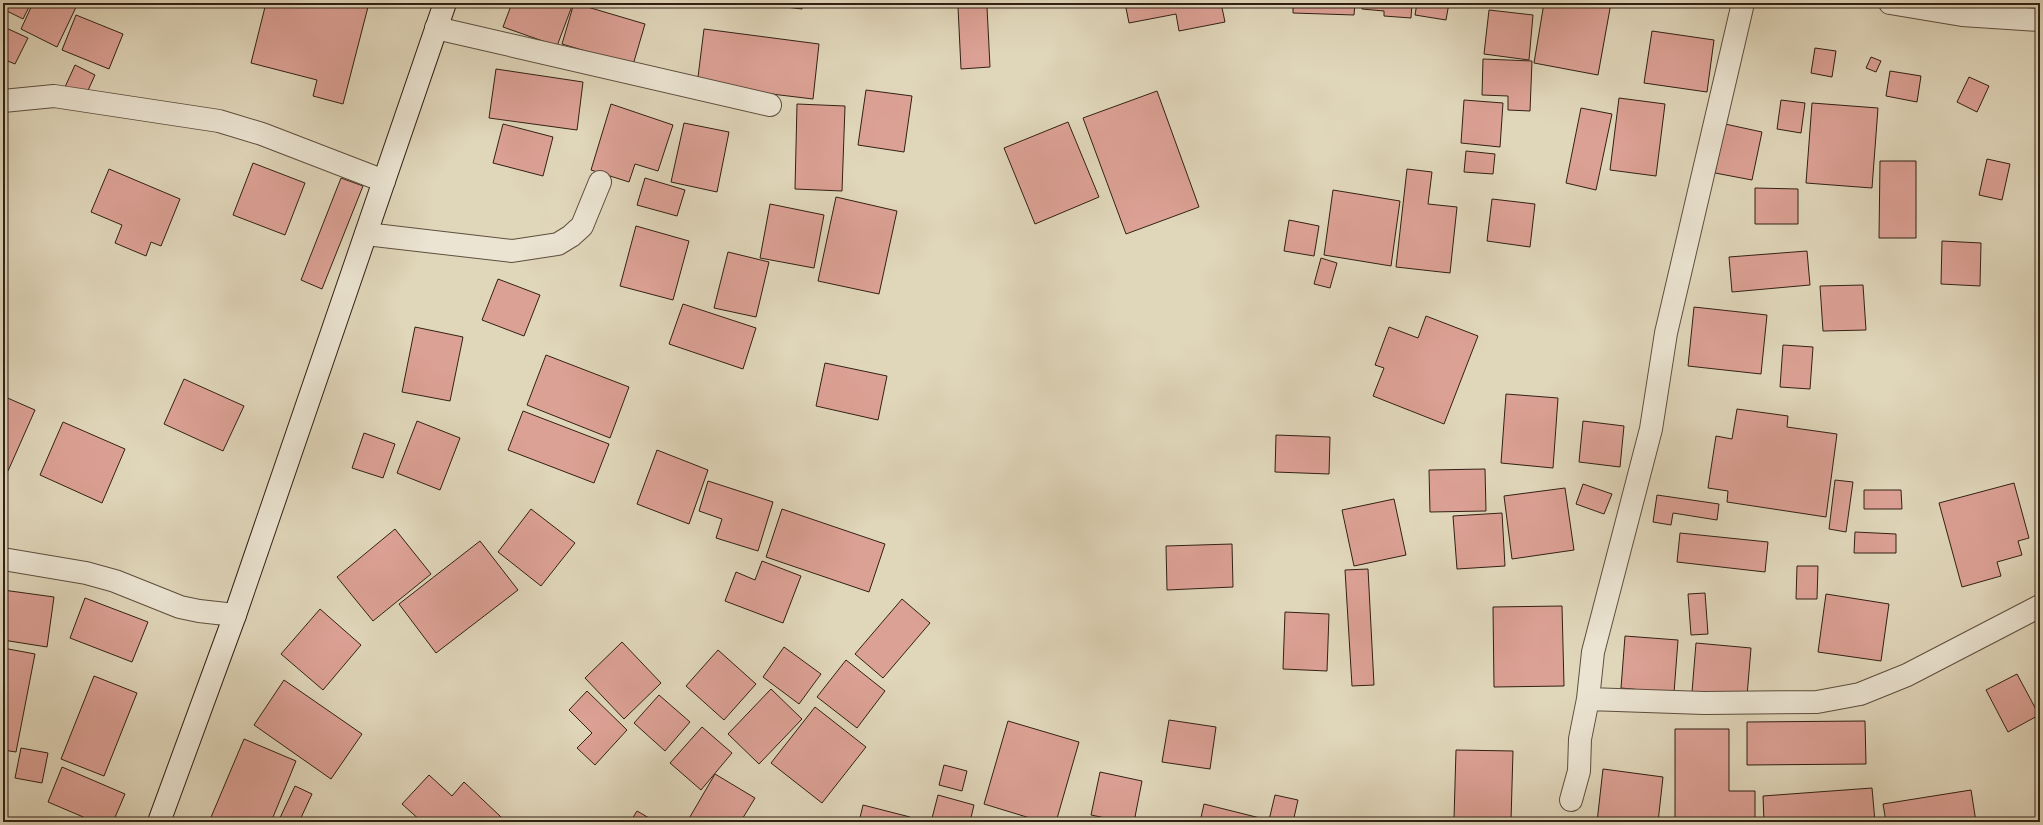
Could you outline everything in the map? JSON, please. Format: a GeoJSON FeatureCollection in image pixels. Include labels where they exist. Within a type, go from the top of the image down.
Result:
{"type":"FeatureCollection","features":[{"type":"Feature","properties":{"kind":"street"},"geometry":{"type":"LineString","coordinates":[[159,822],[235,615],[445,3]]}},
{"type":"Feature","properties":{"kind":"street"},"geometry":{"type":"LineString","coordinates":[[1571,800],[1580,771],[1580,739],[1588,699],[1593,652],[1651,429],[1666,333],[1742,3]]}},
{"type":"Feature","properties":{"kind":"street"},"geometry":{"type":"LineString","coordinates":[[1890,3],[1962,15],[2040,20]]}},
{"type":"Feature","properties":{"kind":"street"},"geometry":{"type":"LineString","coordinates":[[436,28],[770,105]]}},
{"type":"Feature","properties":{"kind":"street"},"geometry":{"type":"LineString","coordinates":[[3,101],[54,96],[219,121],[262,134],[384,181]]}},
{"type":"Feature","properties":{"kind":"street"},"geometry":{"type":"LineString","coordinates":[[366,234],[512,251],[558,244],[571,236],[582,226],[600,182]]}},
{"type":"Feature","properties":{"kind":"street"},"geometry":{"type":"LineString","coordinates":[[3,559],[86,573],[180,607],[199,611],[235,615]]}},
{"type":"Feature","properties":{"kind":"street"},"geometry":{"type":"LineString","coordinates":[[1588,699],[1704,703],[1817,702],[1860,694],[1907,675],[2040,606]]}},
{"type":"Feature","properties":{"kind":"building"},"geometry":{"type":"Polygon","coordinates":[[[3,3],[31,3],[23,19],[3,9],[3,3]]]}},
{"type":"Feature","properties":{"kind":"building"},"geometry":{"type":"Polygon","coordinates":[[[33,3],[78,3],[57,47],[21,29],[33,3]]]}},
{"type":"Feature","properties":{"kind":"building"},"geometry":{"type":"Polygon","coordinates":[[[266,3],[369,3],[343,104],[313,96],[317,80],[251,63],[266,3]]]}},
{"type":"Feature","properties":{"kind":"building"},"geometry":{"type":"Polygon","coordinates":[[[512,3],[564,3],[572,6],[557,46],[503,27],[512,3]]]}},
{"type":"Feature","properties":{"kind":"building"},"geometry":{"type":"Polygon","coordinates":[[[574,3],[645,24],[633,65],[562,44],[574,3]]]}},
{"type":"Feature","properties":{"kind":"building"},"geometry":{"type":"Polygon","coordinates":[[[754,3],[803,3],[802,9],[754,3]]]}},
{"type":"Feature","properties":{"kind":"building"},"geometry":{"type":"Polygon","coordinates":[[[1125,3],[1221,3],[1225,22],[1179,31],[1176,14],[1129,23],[1125,3]]]}},
{"type":"Feature","properties":{"kind":"building"},"geometry":{"type":"Polygon","coordinates":[[[1247,3],[1286,3],[1285,7],[1247,3]]]}},
{"type":"Feature","properties":{"kind":"building"},"geometry":{"type":"Polygon","coordinates":[[[1293,3],[1355,3],[1354,15],[1293,13],[1293,3]]]}},
{"type":"Feature","properties":{"kind":"building"},"geometry":{"type":"Polygon","coordinates":[[[1362,3],[1412,3],[1411,18],[1384,16],[1384,11],[1362,9],[1362,3]]]}},
{"type":"Feature","properties":{"kind":"building"},"geometry":{"type":"Polygon","coordinates":[[[1417,3],[1449,3],[1446,20],[1415,15],[1417,3]]]}},
{"type":"Feature","properties":{"kind":"building"},"geometry":{"type":"Polygon","coordinates":[[[1544,3],[1611,3],[1598,75],[1534,63],[1544,3]]]}},
{"type":"Feature","properties":{"kind":"building"},"geometry":{"type":"Polygon","coordinates":[[[958,7],[987,7],[990,67],[961,69],[958,7]]]}},
{"type":"Feature","properties":{"kind":"building"},"geometry":{"type":"Polygon","coordinates":[[[1489,10],[1533,15],[1529,60],[1484,54],[1489,10]]]}},
{"type":"Feature","properties":{"kind":"building"},"geometry":{"type":"Polygon","coordinates":[[[76,15],[123,34],[109,69],[62,50],[76,15]]]}},
{"type":"Feature","properties":{"kind":"building"},"geometry":{"type":"Polygon","coordinates":[[[4,27],[28,38],[15,64],[3,59],[4,27]]]}},
{"type":"Feature","properties":{"kind":"building"},"geometry":{"type":"Polygon","coordinates":[[[704,29],[819,44],[813,99],[697,85],[704,29]]]}},
{"type":"Feature","properties":{"kind":"building"},"geometry":{"type":"Polygon","coordinates":[[[1652,31],[1714,40],[1707,92],[1644,83],[1652,31]]]}},
{"type":"Feature","properties":{"kind":"building"},"geometry":{"type":"Polygon","coordinates":[[[1815,48],[1836,51],[1832,77],[1811,73],[1815,48]]]}},
{"type":"Feature","properties":{"kind":"building"},"geometry":{"type":"Polygon","coordinates":[[[1871,57],[1881,61],[1876,72],[1866,68],[1871,57]]]}},
{"type":"Feature","properties":{"kind":"building"},"geometry":{"type":"Polygon","coordinates":[[[1483,59],[1532,61],[1530,111],[1508,110],[1508,96],[1482,95],[1483,59]]]}},
{"type":"Feature","properties":{"kind":"building"},"geometry":{"type":"Polygon","coordinates":[[[75,65],[95,75],[85,97],[65,87],[75,65]]]}},
{"type":"Feature","properties":{"kind":"building"},"geometry":{"type":"Polygon","coordinates":[[[496,69],[583,82],[577,130],[489,118],[496,69]]]}},
{"type":"Feature","properties":{"kind":"building"},"geometry":{"type":"Polygon","coordinates":[[[1890,71],[1921,76],[1917,102],[1886,96],[1890,71]]]}},
{"type":"Feature","properties":{"kind":"building"},"geometry":{"type":"Polygon","coordinates":[[[1969,77],[1989,86],[1977,112],[1957,102],[1969,77]]]}},
{"type":"Feature","properties":{"kind":"building"},"geometry":{"type":"Polygon","coordinates":[[[866,90],[912,96],[904,152],[858,145],[866,90]]]}},
{"type":"Feature","properties":{"kind":"building"},"geometry":{"type":"Polygon","coordinates":[[[1157,91],[1199,207],[1126,234],[1083,118],[1157,91]]]}},
{"type":"Feature","properties":{"kind":"building"},"geometry":{"type":"Polygon","coordinates":[[[1619,98],[1665,104],[1656,176],[1610,170],[1619,98]]]}},
{"type":"Feature","properties":{"kind":"building"},"geometry":{"type":"Polygon","coordinates":[[[1464,100],[1503,103],[1500,147],[1461,143],[1464,100]]]}},
{"type":"Feature","properties":{"kind":"building"},"geometry":{"type":"Polygon","coordinates":[[[1781,100],[1805,103],[1801,133],[1777,129],[1781,100]]]}},
{"type":"Feature","properties":{"kind":"building"},"geometry":{"type":"Polygon","coordinates":[[[1812,103],[1878,108],[1872,188],[1806,183],[1812,103]]]}},
{"type":"Feature","properties":{"kind":"building"},"geometry":{"type":"Polygon","coordinates":[[[611,104],[673,125],[658,171],[635,164],[629,182],[591,170],[611,104]]]}},
{"type":"Feature","properties":{"kind":"building"},"geometry":{"type":"Polygon","coordinates":[[[797,104],[845,106],[842,191],[795,189],[797,104]]]}},
{"type":"Feature","properties":{"kind":"building"},"geometry":{"type":"Polygon","coordinates":[[[1581,108],[1612,114],[1596,190],[1566,183],[1581,108]]]}},
{"type":"Feature","properties":{"kind":"building"},"geometry":{"type":"Polygon","coordinates":[[[1068,122],[1099,197],[1035,224],[1004,148],[1068,122]]]}},
{"type":"Feature","properties":{"kind":"building"},"geometry":{"type":"Polygon","coordinates":[[[684,123],[729,132],[717,192],[671,182],[684,123]]]}},
{"type":"Feature","properties":{"kind":"building"},"geometry":{"type":"Polygon","coordinates":[[[503,124],[553,137],[543,176],[493,163],[503,124]]]}},
{"type":"Feature","properties":{"kind":"building"},"geometry":{"type":"Polygon","coordinates":[[[1725,124],[1762,132],[1752,180],[1715,173],[1725,124]]]}},
{"type":"Feature","properties":{"kind":"building"},"geometry":{"type":"Polygon","coordinates":[[[1466,151],[1495,154],[1493,174],[1464,172],[1466,151]]]}},
{"type":"Feature","properties":{"kind":"building"},"geometry":{"type":"Polygon","coordinates":[[[1987,159],[2010,164],[2002,200],[1979,195],[1987,159]]]}},
{"type":"Feature","properties":{"kind":"building"},"geometry":{"type":"Polygon","coordinates":[[[1880,161],[1916,161],[1916,238],[1879,238],[1880,161]]]}},
{"type":"Feature","properties":{"kind":"building"},"geometry":{"type":"Polygon","coordinates":[[[253,163],[305,183],[285,235],[233,215],[253,163]]]}},
{"type":"Feature","properties":{"kind":"building"},"geometry":{"type":"Polygon","coordinates":[[[109,169],[180,199],[161,246],[151,242],[146,256],[115,243],[122,225],[91,212],[109,169]]]}},
{"type":"Feature","properties":{"kind":"building"},"geometry":{"type":"Polygon","coordinates":[[[1407,169],[1432,172],[1428,204],[1457,207],[1450,273],[1396,267],[1407,169]]]}},
{"type":"Feature","properties":{"kind":"building"},"geometry":{"type":"Polygon","coordinates":[[[341,178],[363,186],[322,289],[301,280],[341,178]]]}},
{"type":"Feature","properties":{"kind":"building"},"geometry":{"type":"Polygon","coordinates":[[[645,178],[685,190],[677,216],[637,205],[645,178]]]}},
{"type":"Feature","properties":{"kind":"building"},"geometry":{"type":"Polygon","coordinates":[[[1755,188],[1798,189],[1798,224],[1755,224],[1755,188]]]}},
{"type":"Feature","properties":{"kind":"building"},"geometry":{"type":"Polygon","coordinates":[[[1333,190],[1400,201],[1391,266],[1324,255],[1333,190]]]}},
{"type":"Feature","properties":{"kind":"building"},"geometry":{"type":"Polygon","coordinates":[[[836,197],[897,211],[879,294],[818,281],[836,197]]]}},
{"type":"Feature","properties":{"kind":"building"},"geometry":{"type":"Polygon","coordinates":[[[1492,199],[1535,204],[1530,247],[1487,241],[1492,199]]]}},
{"type":"Feature","properties":{"kind":"building"},"geometry":{"type":"Polygon","coordinates":[[[770,204],[824,215],[814,268],[760,258],[770,204]]]}},
{"type":"Feature","properties":{"kind":"building"},"geometry":{"type":"Polygon","coordinates":[[[1289,220],[1319,226],[1314,256],[1284,251],[1289,220]]]}},
{"type":"Feature","properties":{"kind":"building"},"geometry":{"type":"Polygon","coordinates":[[[636,226],[689,241],[673,300],[620,286],[636,226]]]}},
{"type":"Feature","properties":{"kind":"building"},"geometry":{"type":"Polygon","coordinates":[[[1942,241],[1981,243],[1980,286],[1941,284],[1942,241]]]}},
{"type":"Feature","properties":{"kind":"building"},"geometry":{"type":"Polygon","coordinates":[[[1807,251],[1810,285],[1732,292],[1729,257],[1807,251]]]}},
{"type":"Feature","properties":{"kind":"building"},"geometry":{"type":"Polygon","coordinates":[[[728,252],[769,262],[756,317],[714,308],[728,252]]]}},
{"type":"Feature","properties":{"kind":"building"},"geometry":{"type":"Polygon","coordinates":[[[1321,258],[1337,263],[1330,288],[1314,284],[1321,258]]]}},
{"type":"Feature","properties":{"kind":"building"},"geometry":{"type":"Polygon","coordinates":[[[498,279],[540,295],[524,336],[482,320],[498,279]]]}},
{"type":"Feature","properties":{"kind":"building"},"geometry":{"type":"Polygon","coordinates":[[[1863,285],[1866,330],[1823,331],[1820,286],[1863,285]]]}},
{"type":"Feature","properties":{"kind":"building"},"geometry":{"type":"Polygon","coordinates":[[[683,304],[756,328],[743,369],[669,344],[683,304]]]}},
{"type":"Feature","properties":{"kind":"building"},"geometry":{"type":"Polygon","coordinates":[[[1694,307],[1767,315],[1761,374],[1688,366],[1694,307]]]}},
{"type":"Feature","properties":{"kind":"building"},"geometry":{"type":"Polygon","coordinates":[[[1426,316],[1478,336],[1444,424],[1373,396],[1384,368],[1375,365],[1389,327],[1418,338],[1426,316]]]}},
{"type":"Feature","properties":{"kind":"building"},"geometry":{"type":"Polygon","coordinates":[[[415,327],[463,337],[450,401],[402,392],[415,327]]]}},
{"type":"Feature","properties":{"kind":"building"},"geometry":{"type":"Polygon","coordinates":[[[1783,345],[1813,347],[1810,389],[1780,387],[1783,345]]]}},
{"type":"Feature","properties":{"kind":"building"},"geometry":{"type":"Polygon","coordinates":[[[546,355],[629,387],[610,438],[527,405],[546,355]]]}},
{"type":"Feature","properties":{"kind":"building"},"geometry":{"type":"Polygon","coordinates":[[[825,363],[887,376],[878,420],[816,406],[825,363]]]}},
{"type":"Feature","properties":{"kind":"building"},"geometry":{"type":"Polygon","coordinates":[[[184,379],[244,406],[223,451],[164,424],[184,379]]]}},
{"type":"Feature","properties":{"kind":"building"},"geometry":{"type":"Polygon","coordinates":[[[1506,394],[1558,398],[1553,468],[1501,463],[1506,394]]]}},
{"type":"Feature","properties":{"kind":"building"},"geometry":{"type":"Polygon","coordinates":[[[3,396],[35,410],[8,471],[3,469],[3,396]]]}},
{"type":"Feature","properties":{"kind":"building"},"geometry":{"type":"Polygon","coordinates":[[[1737,409],[1788,416],[1787,427],[1837,434],[1826,517],[1727,502],[1728,491],[1708,488],[1716,436],[1732,439],[1737,409]]]}},
{"type":"Feature","properties":{"kind":"building"},"geometry":{"type":"Polygon","coordinates":[[[523,411],[609,444],[594,483],[508,450],[523,411]]]}},
{"type":"Feature","properties":{"kind":"building"},"geometry":{"type":"Polygon","coordinates":[[[417,421],[460,438],[440,490],[397,473],[417,421]]]}},
{"type":"Feature","properties":{"kind":"building"},"geometry":{"type":"Polygon","coordinates":[[[1583,421],[1624,426],[1620,467],[1579,462],[1583,421]]]}},
{"type":"Feature","properties":{"kind":"building"},"geometry":{"type":"Polygon","coordinates":[[[63,422],[125,449],[102,503],[40,475],[63,422]]]}},
{"type":"Feature","properties":{"kind":"building"},"geometry":{"type":"Polygon","coordinates":[[[364,433],[395,444],[383,478],[352,468],[364,433]]]}},
{"type":"Feature","properties":{"kind":"building"},"geometry":{"type":"Polygon","coordinates":[[[1276,435],[1330,437],[1329,474],[1275,472],[1276,435]]]}},
{"type":"Feature","properties":{"kind":"building"},"geometry":{"type":"Polygon","coordinates":[[[657,450],[708,470],[689,524],[637,504],[657,450]]]}},
{"type":"Feature","properties":{"kind":"building"},"geometry":{"type":"Polygon","coordinates":[[[1485,469],[1486,511],[1430,512],[1429,470],[1485,469]]]}},
{"type":"Feature","properties":{"kind":"building"},"geometry":{"type":"Polygon","coordinates":[[[1835,480],[1853,482],[1846,532],[1829,529],[1835,480]]]}},
{"type":"Feature","properties":{"kind":"building"},"geometry":{"type":"Polygon","coordinates":[[[708,481],[773,502],[758,551],[716,538],[722,519],[699,511],[708,481]]]}},
{"type":"Feature","properties":{"kind":"building"},"geometry":{"type":"Polygon","coordinates":[[[2014,483],[2029,538],[2018,541],[2022,555],[1997,562],[2001,576],[1962,587],[1939,503],[2014,483]]]}},
{"type":"Feature","properties":{"kind":"building"},"geometry":{"type":"Polygon","coordinates":[[[1583,484],[1612,494],[1604,514],[1576,504],[1583,484]]]}},
{"type":"Feature","properties":{"kind":"building"},"geometry":{"type":"Polygon","coordinates":[[[1565,488],[1574,550],[1512,559],[1504,496],[1565,488]]]}},
{"type":"Feature","properties":{"kind":"building"},"geometry":{"type":"Polygon","coordinates":[[[1864,490],[1901,490],[1902,509],[1864,509],[1864,490]]]}},
{"type":"Feature","properties":{"kind":"building"},"geometry":{"type":"Polygon","coordinates":[[[1657,495],[1719,504],[1717,520],[1673,513],[1671,525],[1653,522],[1657,495]]]}},
{"type":"Feature","properties":{"kind":"building"},"geometry":{"type":"Polygon","coordinates":[[[1394,499],[1406,555],[1354,566],[1342,510],[1394,499]]]}},
{"type":"Feature","properties":{"kind":"building"},"geometry":{"type":"Polygon","coordinates":[[[531,509],[575,543],[541,586],[498,552],[531,509]]]}},
{"type":"Feature","properties":{"kind":"building"},"geometry":{"type":"Polygon","coordinates":[[[782,509],[885,544],[869,592],[766,557],[782,509]]]}},
{"type":"Feature","properties":{"kind":"building"},"geometry":{"type":"Polygon","coordinates":[[[1502,513],[1505,566],[1457,569],[1453,516],[1502,513]]]}},
{"type":"Feature","properties":{"kind":"building"},"geometry":{"type":"Polygon","coordinates":[[[395,529],[431,574],[373,621],[337,577],[395,529]]]}},
{"type":"Feature","properties":{"kind":"building"},"geometry":{"type":"Polygon","coordinates":[[[1855,532],[1896,534],[1896,553],[1854,553],[1855,532]]]}},
{"type":"Feature","properties":{"kind":"building"},"geometry":{"type":"Polygon","coordinates":[[[1680,533],[1768,542],[1765,572],[1677,562],[1680,533]]]}},
{"type":"Feature","properties":{"kind":"building"},"geometry":{"type":"Polygon","coordinates":[[[480,541],[518,590],[436,653],[399,604],[480,541]]]}},
{"type":"Feature","properties":{"kind":"building"},"geometry":{"type":"Polygon","coordinates":[[[1232,544],[1233,587],[1167,590],[1166,546],[1232,544]]]}},
{"type":"Feature","properties":{"kind":"building"},"geometry":{"type":"Polygon","coordinates":[[[762,561],[801,576],[783,623],[725,601],[736,572],[755,580],[762,561]]]}},
{"type":"Feature","properties":{"kind":"building"},"geometry":{"type":"Polygon","coordinates":[[[1797,566],[1818,566],[1817,599],[1796,599],[1797,566]]]}},
{"type":"Feature","properties":{"kind":"building"},"geometry":{"type":"Polygon","coordinates":[[[1368,569],[1374,685],[1352,686],[1345,570],[1368,569]]]}},
{"type":"Feature","properties":{"kind":"building"},"geometry":{"type":"Polygon","coordinates":[[[3,590],[54,597],[47,647],[3,640],[3,590]]]}},
{"type":"Feature","properties":{"kind":"building"},"geometry":{"type":"Polygon","coordinates":[[[1705,593],[1708,634],[1691,635],[1688,594],[1705,593]]]}},
{"type":"Feature","properties":{"kind":"building"},"geometry":{"type":"Polygon","coordinates":[[[1826,594],[1889,604],[1881,661],[1818,652],[1826,594]]]}},
{"type":"Feature","properties":{"kind":"building"},"geometry":{"type":"Polygon","coordinates":[[[85,598],[148,622],[132,662],[70,638],[85,598]]]}},
{"type":"Feature","properties":{"kind":"building"},"geometry":{"type":"Polygon","coordinates":[[[902,599],[930,623],[883,678],[855,654],[902,599]]]}},
{"type":"Feature","properties":{"kind":"building"},"geometry":{"type":"Polygon","coordinates":[[[1562,606],[1564,686],[1494,687],[1493,607],[1562,606]]]}},
{"type":"Feature","properties":{"kind":"building"},"geometry":{"type":"Polygon","coordinates":[[[320,609],[361,645],[323,690],[281,654],[320,609]]]}},
{"type":"Feature","properties":{"kind":"building"},"geometry":{"type":"Polygon","coordinates":[[[1285,612],[1329,614],[1327,671],[1283,669],[1285,612]]]}},
{"type":"Feature","properties":{"kind":"building"},"geometry":{"type":"Polygon","coordinates":[[[1625,636],[1678,640],[1674,693],[1621,688],[1625,636]]]}},
{"type":"Feature","properties":{"kind":"building"},"geometry":{"type":"Polygon","coordinates":[[[622,642],[661,683],[624,719],[585,678],[622,642]]]}},
{"type":"Feature","properties":{"kind":"building"},"geometry":{"type":"Polygon","coordinates":[[[1696,643],[1751,648],[1747,696],[1692,692],[1696,643]]]}},
{"type":"Feature","properties":{"kind":"building"},"geometry":{"type":"Polygon","coordinates":[[[784,647],[821,674],[799,704],[763,677],[784,647]]]}},
{"type":"Feature","properties":{"kind":"building"},"geometry":{"type":"Polygon","coordinates":[[[3,648],[35,654],[16,752],[3,750],[3,648]]]}},
{"type":"Feature","properties":{"kind":"building"},"geometry":{"type":"Polygon","coordinates":[[[718,650],[756,684],[724,720],[686,686],[718,650]]]}},
{"type":"Feature","properties":{"kind":"building"},"geometry":{"type":"Polygon","coordinates":[[[846,660],[885,691],[857,728],[817,697],[846,660]]]}},
{"type":"Feature","properties":{"kind":"building"},"geometry":{"type":"Polygon","coordinates":[[[2017,674],[2039,715],[2008,732],[1986,690],[2017,674]]]}},
{"type":"Feature","properties":{"kind":"building"},"geometry":{"type":"Polygon","coordinates":[[[94,676],[137,693],[104,776],[61,759],[94,676]]]}},
{"type":"Feature","properties":{"kind":"building"},"geometry":{"type":"Polygon","coordinates":[[[284,680],[362,734],[331,779],[254,725],[284,680]]]}},
{"type":"Feature","properties":{"kind":"building"},"geometry":{"type":"Polygon","coordinates":[[[771,689],[802,719],[759,764],[728,734],[771,689]]]}},
{"type":"Feature","properties":{"kind":"building"},"geometry":{"type":"Polygon","coordinates":[[[587,691],[627,730],[595,765],[577,748],[592,733],[569,710],[587,691]]]}},
{"type":"Feature","properties":{"kind":"building"},"geometry":{"type":"Polygon","coordinates":[[[659,695],[690,722],[665,751],[634,723],[659,695]]]}},
{"type":"Feature","properties":{"kind":"building"},"geometry":{"type":"Polygon","coordinates":[[[815,707],[866,747],[822,803],[771,763],[815,707]]]}},
{"type":"Feature","properties":{"kind":"building"},"geometry":{"type":"Polygon","coordinates":[[[1169,720],[1216,727],[1210,769],[1162,762],[1169,720]]]}},
{"type":"Feature","properties":{"kind":"building"},"geometry":{"type":"Polygon","coordinates":[[[1008,721],[1079,742],[1056,822],[1043,822],[984,804],[1008,721]]]}},
{"type":"Feature","properties":{"kind":"building"},"geometry":{"type":"Polygon","coordinates":[[[1865,721],[1866,764],[1747,765],[1747,722],[1865,721]]]}},
{"type":"Feature","properties":{"kind":"building"},"geometry":{"type":"Polygon","coordinates":[[[702,727],[732,753],[701,790],[670,763],[702,727]]]}},
{"type":"Feature","properties":{"kind":"building"},"geometry":{"type":"Polygon","coordinates":[[[1675,729],[1729,729],[1729,791],[1755,791],[1755,822],[1675,822],[1675,729]]]}},
{"type":"Feature","properties":{"kind":"building"},"geometry":{"type":"Polygon","coordinates":[[[244,739],[296,761],[271,822],[209,822],[244,739]]]}},
{"type":"Feature","properties":{"kind":"building"},"geometry":{"type":"Polygon","coordinates":[[[21,748],[48,753],[42,783],[15,778],[21,748]]]}},
{"type":"Feature","properties":{"kind":"building"},"geometry":{"type":"Polygon","coordinates":[[[1456,750],[1513,751],[1511,821],[1454,819],[1456,750]]]}},
{"type":"Feature","properties":{"kind":"building"},"geometry":{"type":"Polygon","coordinates":[[[944,765],[967,771],[962,791],[939,785],[944,765]]]}},
{"type":"Feature","properties":{"kind":"building"},"geometry":{"type":"Polygon","coordinates":[[[62,767],[125,794],[113,822],[95,822],[48,802],[62,767]]]}},
{"type":"Feature","properties":{"kind":"building"},"geometry":{"type":"Polygon","coordinates":[[[1603,769],[1663,777],[1658,822],[1597,822],[1603,769]]]}},
{"type":"Feature","properties":{"kind":"building"},"geometry":{"type":"Polygon","coordinates":[[[1100,772],[1142,781],[1134,822],[1124,822],[1091,815],[1100,772]]]}},
{"type":"Feature","properties":{"kind":"building"},"geometry":{"type":"Polygon","coordinates":[[[715,774],[755,798],[741,821],[743,822],[687,822],[715,774]]]}},
{"type":"Feature","properties":{"kind":"building"},"geometry":{"type":"Polygon","coordinates":[[[429,775],[452,796],[464,782],[501,817],[496,822],[422,822],[402,804],[429,775]]]}},
{"type":"Feature","properties":{"kind":"building"},"geometry":{"type":"Polygon","coordinates":[[[295,786],[312,794],[299,822],[278,822],[295,786]]]}},
{"type":"Feature","properties":{"kind":"building"},"geometry":{"type":"Polygon","coordinates":[[[1872,788],[1875,822],[1764,822],[1763,796],[1872,788]]]}},
{"type":"Feature","properties":{"kind":"building"},"geometry":{"type":"Polygon","coordinates":[[[1971,790],[1976,822],[1886,822],[1883,804],[1971,790]]]}},
{"type":"Feature","properties":{"kind":"building"},"geometry":{"type":"Polygon","coordinates":[[[938,795],[974,805],[970,822],[931,822],[938,795]]]}},
{"type":"Feature","properties":{"kind":"building"},"geometry":{"type":"Polygon","coordinates":[[[1275,795],[1298,800],[1293,822],[1278,822],[1269,820],[1275,795]]]}},
{"type":"Feature","properties":{"kind":"building"},"geometry":{"type":"Polygon","coordinates":[[[1204,804],[1268,820],[1268,822],[1200,822],[1204,804]]]}},
{"type":"Feature","properties":{"kind":"building"},"geometry":{"type":"Polygon","coordinates":[[[863,805],[910,817],[909,822],[859,822],[863,805]]]}},
{"type":"Feature","properties":{"kind":"building"},"geometry":{"type":"Polygon","coordinates":[[[637,811],[656,822],[630,822],[637,811]]]}}]}
